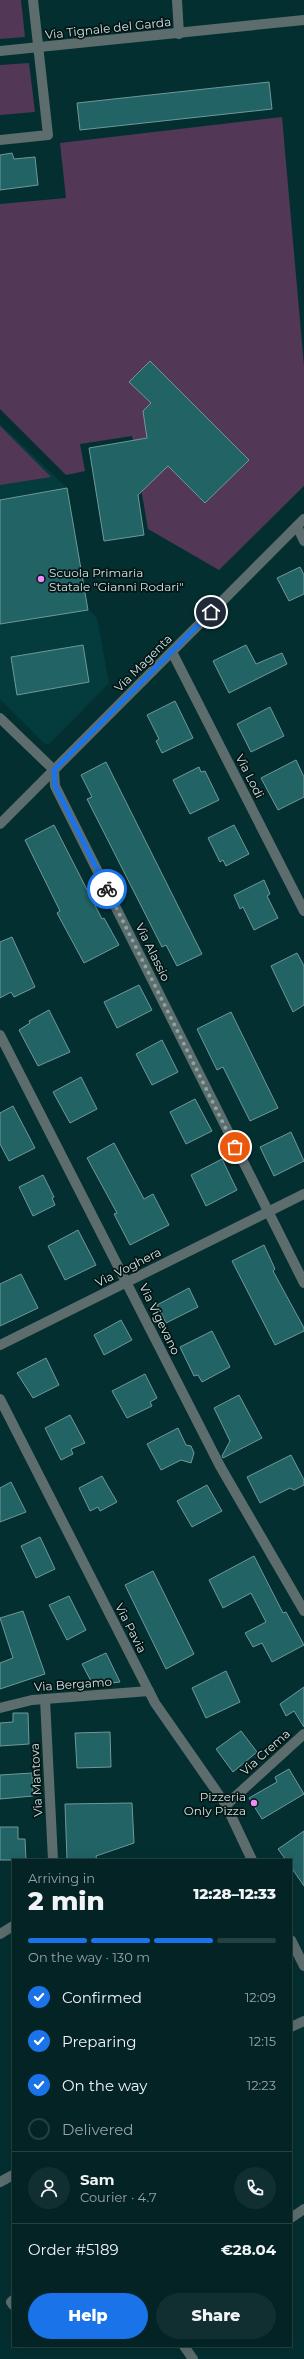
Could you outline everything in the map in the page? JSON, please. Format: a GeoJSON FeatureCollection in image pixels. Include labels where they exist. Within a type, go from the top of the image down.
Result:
{"type":"FeatureCollection","features":[{"type":"Feature","properties":{"kind":"street","name":"Via Tignale del Garda"},"geometry":{"type":"LineString","coordinates":[[0,140],[48,135],[33,0]]}},
{"type":"Feature","properties":{"kind":"street","name":"Via Tignale del Garda"},"geometry":{"type":"LineString","coordinates":[[177,0],[179,34]]}},
{"type":"Feature","properties":{"kind":"street","name":"Via Tignale del Garda"},"geometry":{"type":"LineString","coordinates":[[0,52],[304,20]]}},
{"type":"Feature","properties":{"kind":"street"},"geometry":{"type":"LineString","coordinates":[[300,523],[304,541]]}},
{"type":"Feature","properties":{"kind":"street","name":"Via Magenta"},"geometry":{"type":"LineString","coordinates":[[0,824],[300,523]]}},
{"type":"Feature","properties":{"kind":"street","name":"Via Lodi"},"geometry":{"type":"LineString","coordinates":[[172,652],[304,911]]}},
{"type":"Feature","properties":{"kind":"street"},"geometry":{"type":"LineString","coordinates":[[0,718],[54,770]]}},
{"type":"Feature","properties":{"kind":"street","name":"Via Alassio"},"geometry":{"type":"LineString","coordinates":[[54,770],[55,786],[267,1212]]}},
{"type":"Feature","properties":{"kind":"street","name":"Via Vigevano"},"geometry":{"type":"LineString","coordinates":[[0,1035],[220,1466],[304,1611]]}},
{"type":"Feature","properties":{"kind":"street","name":"Via Voghera"},"geometry":{"type":"LineString","coordinates":[[0,1345],[304,1194]]}},
{"type":"Feature","properties":{"kind":"street"},"geometry":{"type":"LineString","coordinates":[[267,1212],[304,1283]]}},
{"type":"Feature","properties":{"kind":"street","name":"Via Pavia"},"geometry":{"type":"LineString","coordinates":[[0,1399],[149,1691],[226,1805],[252,1859]]}},
{"type":"Feature","properties":{"kind":"street","name":"Via Bergamo"},"geometry":{"type":"LineString","coordinates":[[0,1708],[32,1700],[149,1691]]}},
{"type":"Feature","properties":{"kind":"street","name":"Via Mantova"},"geometry":{"type":"LineString","coordinates":[[45,1699],[53,1859]]}},
{"type":"Feature","properties":{"kind":"street","name":"Via Crema"},"geometry":{"type":"LineString","coordinates":[[226,1805],[304,1734]]}},
{"type":"Feature","properties":{"kind":"street"},"geometry":{"type":"LineString","coordinates":[[0,1934],[12,1927]]}},
{"type":"Feature","properties":{"kind":"street"},"geometry":{"type":"LineString","coordinates":[[292,1942],[304,1966]]}},
{"type":"Feature","properties":{"kind":"street"},"geometry":{"type":"LineString","coordinates":[[292,2027],[304,2021]]}},
{"type":"Feature","properties":{"kind":"street"},"geometry":{"type":"LineString","coordinates":[[0,2182],[12,2176]]}},
{"type":"Feature","properties":{"kind":"street"},"geometry":{"type":"LineString","coordinates":[[292,2217],[304,2209]]}},
{"type":"Feature","properties":{"kind":"street"},"geometry":{"type":"LineString","coordinates":[[185,2347],[193,2359]]}},
{"type":"Feature","properties":{"kind":"shaded area"},"geometry":{"type":"Polygon","coordinates":[[[0,0],[21,0],[25,37],[0,39],[0,0]]]}},
{"type":"Feature","properties":{"kind":"shaded area"},"geometry":{"type":"Polygon","coordinates":[[[29,63],[35,112],[0,115],[0,65],[29,63]]]}},
{"type":"Feature","properties":{"kind":"shaded area"},"geometry":{"type":"Polygon","coordinates":[[[282,117],[304,366],[304,486],[219,570],[148,529],[132,436],[80,444],[85,471],[66,475],[0,409],[0,204],[66,198],[60,143],[282,117]]]}},
{"type":"Feature","properties":{"kind":"shaded area","name":"Scuola Primaria Statale \"Gianni Rodari\""},"geometry":{"type":"Polygon","coordinates":[[[0,424],[67,488],[88,609],[97,618],[109,683],[49,744],[45,744],[0,699],[0,424]]]}},
{"type":"Feature","properties":{"kind":"shaded area"},"geometry":{"type":"Polygon","coordinates":[[[0,426],[51,477],[0,485],[0,426]]]}},
{"type":"Feature","properties":{"kind":"building"},"geometry":{"type":"Polygon","coordinates":[[[269,82],[272,109],[80,130],[77,103],[269,82]]]}},
{"type":"Feature","properties":{"kind":"building"},"geometry":{"type":"Polygon","coordinates":[[[12,153],[14,159],[35,157],[38,185],[0,190],[0,155],[12,153]]]}},
{"type":"Feature","properties":{"kind":"building"},"geometry":{"type":"Polygon","coordinates":[[[150,361],[249,460],[205,503],[168,466],[138,495],[144,535],[104,541],[89,448],[147,438],[143,411],[151,403],[129,382],[150,361]]]}},
{"type":"Feature","properties":{"kind":"building"},"geometry":{"type":"Polygon","coordinates":[[[67,488],[88,610],[0,624],[0,500],[67,488]]]}},
{"type":"Feature","properties":{"kind":"building"},"geometry":{"type":"Polygon","coordinates":[[[300,567],[304,575],[304,594],[289,601],[277,578],[300,567]]]}},
{"type":"Feature","properties":{"kind":"building"},"geometry":{"type":"Polygon","coordinates":[[[83,645],[89,682],[17,695],[11,657],[83,645]]]}},
{"type":"Feature","properties":{"kind":"building"},"geometry":{"type":"Polygon","coordinates":[[[246,645],[256,664],[282,653],[287,664],[229,693],[213,661],[246,645]]]}},
{"type":"Feature","properties":{"kind":"building"},"geometry":{"type":"Polygon","coordinates":[[[175,701],[193,738],[162,753],[156,741],[159,739],[147,715],[175,701]]]}},
{"type":"Feature","properties":{"kind":"building"},"geometry":{"type":"Polygon","coordinates":[[[270,707],[284,736],[251,752],[237,724],[270,707]]]}},
{"type":"Feature","properties":{"kind":"building"},"geometry":{"type":"Polygon","coordinates":[[[296,760],[304,777],[304,797],[278,810],[261,778],[296,760]]]}},
{"type":"Feature","properties":{"kind":"building"},"geometry":{"type":"Polygon","coordinates":[[[106,762],[202,954],[177,966],[166,945],[162,947],[87,799],[92,797],[81,775],[106,762]]]}},
{"type":"Feature","properties":{"kind":"building"},"geometry":{"type":"Polygon","coordinates":[[[199,767],[201,772],[205,771],[219,800],[190,814],[173,780],[199,767]]]}},
{"type":"Feature","properties":{"kind":"building"},"geometry":{"type":"Polygon","coordinates":[[[54,825],[102,919],[104,918],[119,945],[84,963],[57,913],[60,911],[25,840],[54,825]]]}},
{"type":"Feature","properties":{"kind":"building"},"geometry":{"type":"Polygon","coordinates":[[[234,825],[249,854],[226,866],[223,860],[220,862],[208,838],[234,825]]]}},
{"type":"Feature","properties":{"kind":"building"},"geometry":{"type":"Polygon","coordinates":[[[264,880],[270,894],[267,896],[278,918],[254,930],[243,907],[240,909],[234,895],[264,880]]]}},
{"type":"Feature","properties":{"kind":"building"},"geometry":{"type":"Polygon","coordinates":[[[12,937],[35,987],[14,997],[11,992],[0,998],[0,942],[12,937]]]}},
{"type":"Feature","properties":{"kind":"building"},"geometry":{"type":"Polygon","coordinates":[[[297,953],[304,966],[304,1005],[293,1012],[271,966],[297,953]]]}},
{"type":"Feature","properties":{"kind":"building"},"geometry":{"type":"Polygon","coordinates":[[[139,985],[152,1010],[117,1028],[104,1002],[139,985]]]}},
{"type":"Feature","properties":{"kind":"building"},"geometry":{"type":"Polygon","coordinates":[[[49,1010],[70,1052],[38,1066],[19,1030],[30,1023],[29,1021],[49,1010]]]}},
{"type":"Feature","properties":{"kind":"building"},"geometry":{"type":"Polygon","coordinates":[[[231,1012],[278,1108],[250,1121],[223,1067],[217,1070],[197,1029],[231,1012]]]}},
{"type":"Feature","properties":{"kind":"building"},"geometry":{"type":"Polygon","coordinates":[[[162,1040],[178,1072],[152,1085],[136,1054],[162,1040]]]}},
{"type":"Feature","properties":{"kind":"building"},"geometry":{"type":"Polygon","coordinates":[[[81,1077],[97,1109],[70,1123],[53,1092],[81,1077]]]}},
{"type":"Feature","properties":{"kind":"building"},"geometry":{"type":"Polygon","coordinates":[[[195,1099],[212,1131],[186,1144],[170,1112],[195,1099]]]}},
{"type":"Feature","properties":{"kind":"building"},"geometry":{"type":"Polygon","coordinates":[[[13,1106],[35,1148],[9,1161],[0,1144],[0,1113],[13,1106]]]}},
{"type":"Feature","properties":{"kind":"building"},"geometry":{"type":"Polygon","coordinates":[[[291,1132],[304,1161],[274,1176],[260,1147],[291,1132]]]}},
{"type":"Feature","properties":{"kind":"building"},"geometry":{"type":"Polygon","coordinates":[[[114,1143],[144,1199],[153,1194],[169,1225],[130,1245],[114,1214],[117,1213],[87,1158],[114,1143]]]}},
{"type":"Feature","properties":{"kind":"building"},"geometry":{"type":"Polygon","coordinates":[[[222,1159],[237,1190],[206,1206],[191,1175],[222,1159]]]}},
{"type":"Feature","properties":{"kind":"building"},"geometry":{"type":"Polygon","coordinates":[[[43,1175],[54,1197],[52,1198],[55,1205],[33,1216],[19,1187],[43,1175]]]}},
{"type":"Feature","properties":{"kind":"building"},"geometry":{"type":"Polygon","coordinates":[[[78,1230],[96,1265],[65,1280],[48,1246],[78,1230]]]}},
{"type":"Feature","properties":{"kind":"building"},"geometry":{"type":"Polygon","coordinates":[[[264,1245],[275,1269],[273,1271],[304,1328],[304,1331],[275,1345],[232,1261],[264,1245]]]}},
{"type":"Feature","properties":{"kind":"building"},"geometry":{"type":"Polygon","coordinates":[[[21,1274],[38,1308],[0,1326],[0,1284],[21,1274]]]}},
{"type":"Feature","properties":{"kind":"building"},"geometry":{"type":"Polygon","coordinates":[[[189,1288],[198,1307],[166,1323],[157,1305],[189,1288]]]}},
{"type":"Feature","properties":{"kind":"building"},"geometry":{"type":"Polygon","coordinates":[[[121,1320],[132,1340],[104,1355],[94,1335],[121,1320]]]}},
{"type":"Feature","properties":{"kind":"building"},"geometry":{"type":"Polygon","coordinates":[[[212,1331],[230,1367],[202,1382],[198,1375],[194,1376],[180,1347],[212,1331]]]}},
{"type":"Feature","properties":{"kind":"building"},"geometry":{"type":"Polygon","coordinates":[[[46,1358],[59,1385],[33,1398],[17,1373],[46,1358]]]}},
{"type":"Feature","properties":{"kind":"building"},"geometry":{"type":"Polygon","coordinates":[[[145,1374],[157,1398],[150,1402],[152,1406],[127,1418],[112,1391],[145,1374]]]}},
{"type":"Feature","properties":{"kind":"building"},"geometry":{"type":"Polygon","coordinates":[[[239,1395],[262,1438],[223,1458],[222,1456],[230,1441],[214,1408],[239,1395]]]}},
{"type":"Feature","properties":{"kind":"building"},"geometry":{"type":"Polygon","coordinates":[[[70,1415],[85,1443],[71,1449],[73,1454],[61,1460],[45,1428],[70,1415]]]}},
{"type":"Feature","properties":{"kind":"building"},"geometry":{"type":"Polygon","coordinates":[[[178,1428],[186,1445],[191,1446],[194,1453],[191,1463],[181,1460],[161,1470],[147,1444],[178,1428]]]}},
{"type":"Feature","properties":{"kind":"building"},"geometry":{"type":"Polygon","coordinates":[[[291,1455],[304,1480],[304,1485],[294,1490],[290,1488],[260,1503],[247,1477],[291,1455]]]}},
{"type":"Feature","properties":{"kind":"building"},"geometry":{"type":"Polygon","coordinates":[[[102,1476],[117,1502],[100,1511],[98,1507],[90,1511],[79,1488],[102,1476]]]}},
{"type":"Feature","properties":{"kind":"building"},"geometry":{"type":"Polygon","coordinates":[[[11,1482],[26,1512],[0,1522],[0,1488],[11,1482]]]}},
{"type":"Feature","properties":{"kind":"building"},"geometry":{"type":"Polygon","coordinates":[[[207,1485],[222,1511],[192,1527],[177,1501],[207,1485]]]}},
{"type":"Feature","properties":{"kind":"building"},"geometry":{"type":"Polygon","coordinates":[[[40,1537],[55,1569],[36,1578],[21,1546],[40,1537]]]}},
{"type":"Feature","properties":{"kind":"building"},"geometry":{"type":"Polygon","coordinates":[[[254,1556],[283,1613],[286,1612],[304,1645],[272,1662],[262,1643],[253,1647],[245,1633],[266,1622],[251,1593],[223,1608],[209,1580],[254,1556]]]}},
{"type":"Feature","properties":{"kind":"building"},"geometry":{"type":"Polygon","coordinates":[[[153,1571],[194,1654],[166,1669],[125,1585],[153,1571]]]}},
{"type":"Feature","properties":{"kind":"building"},"geometry":{"type":"Polygon","coordinates":[[[69,1596],[86,1630],[67,1640],[49,1605],[69,1596]]]}},
{"type":"Feature","properties":{"kind":"building"},"geometry":{"type":"Polygon","coordinates":[[[23,1611],[45,1674],[0,1689],[0,1663],[13,1658],[0,1618],[23,1611]]]}},
{"type":"Feature","properties":{"kind":"building"},"geometry":{"type":"Polygon","coordinates":[[[106,1653],[120,1682],[93,1685],[82,1664],[106,1653]]]}},
{"type":"Feature","properties":{"kind":"building"},"geometry":{"type":"Polygon","coordinates":[[[226,1671],[240,1702],[206,1718],[192,1688],[226,1671]]]}},
{"type":"Feature","properties":{"kind":"building"},"geometry":{"type":"Polygon","coordinates":[[[304,1687],[304,1727],[294,1711],[286,1716],[280,1704],[304,1687]]]}},
{"type":"Feature","properties":{"kind":"building"},"geometry":{"type":"Polygon","coordinates":[[[13,1713],[28,1713],[29,1744],[0,1746],[0,1723],[13,1722],[13,1713]]]}},
{"type":"Feature","properties":{"kind":"building"},"geometry":{"type":"Polygon","coordinates":[[[241,1731],[257,1752],[233,1772],[216,1749],[241,1731]]]}},
{"type":"Feature","properties":{"kind":"building"},"geometry":{"type":"Polygon","coordinates":[[[110,1732],[111,1767],[77,1768],[75,1733],[110,1732]]]}},
{"type":"Feature","properties":{"kind":"building"},"geometry":{"type":"Polygon","coordinates":[[[289,1769],[304,1794],[262,1819],[249,1798],[277,1782],[275,1777],[289,1769]]]}},
{"type":"Feature","properties":{"kind":"building"},"geometry":{"type":"Polygon","coordinates":[[[32,1773],[33,1796],[0,1799],[0,1775],[32,1773]]]}},
{"type":"Feature","properties":{"kind":"building"},"geometry":{"type":"Polygon","coordinates":[[[132,1803],[134,1843],[96,1856],[97,1859],[67,1859],[65,1804],[132,1803]]]}},
{"type":"Feature","properties":{"kind":"building"},"geometry":{"type":"Polygon","coordinates":[[[0,1827],[18,1827],[18,1839],[25,1839],[26,1859],[0,1860],[0,1827]]]}},
{"type":"Feature","properties":{"kind":"building"},"geometry":{"type":"Polygon","coordinates":[[[304,1831],[304,1886],[292,1868],[292,1859],[285,1859],[278,1849],[304,1831]]]}},
{"type":"Feature","properties":{"kind":"way so far"},"geometry":{"type":"LineString","coordinates":[[107,889],[235,1147]]}},
{"type":"Feature","properties":{"kind":"place","name":"Scuola Primaria Statale \"Gianni Rodari\""},"geometry":{"type":"Point","coordinates":[41,579]}},
{"type":"Feature","properties":{"kind":"place","name":"Pizzeria Only Pizza"},"geometry":{"type":"Point","coordinates":[254,1803]}},
{"type":"Feature","properties":{"kind":"route"},"geometry":{"type":"LineString","coordinates":[[107,889],[55,786],[54,770],[211,612]]}}]}
